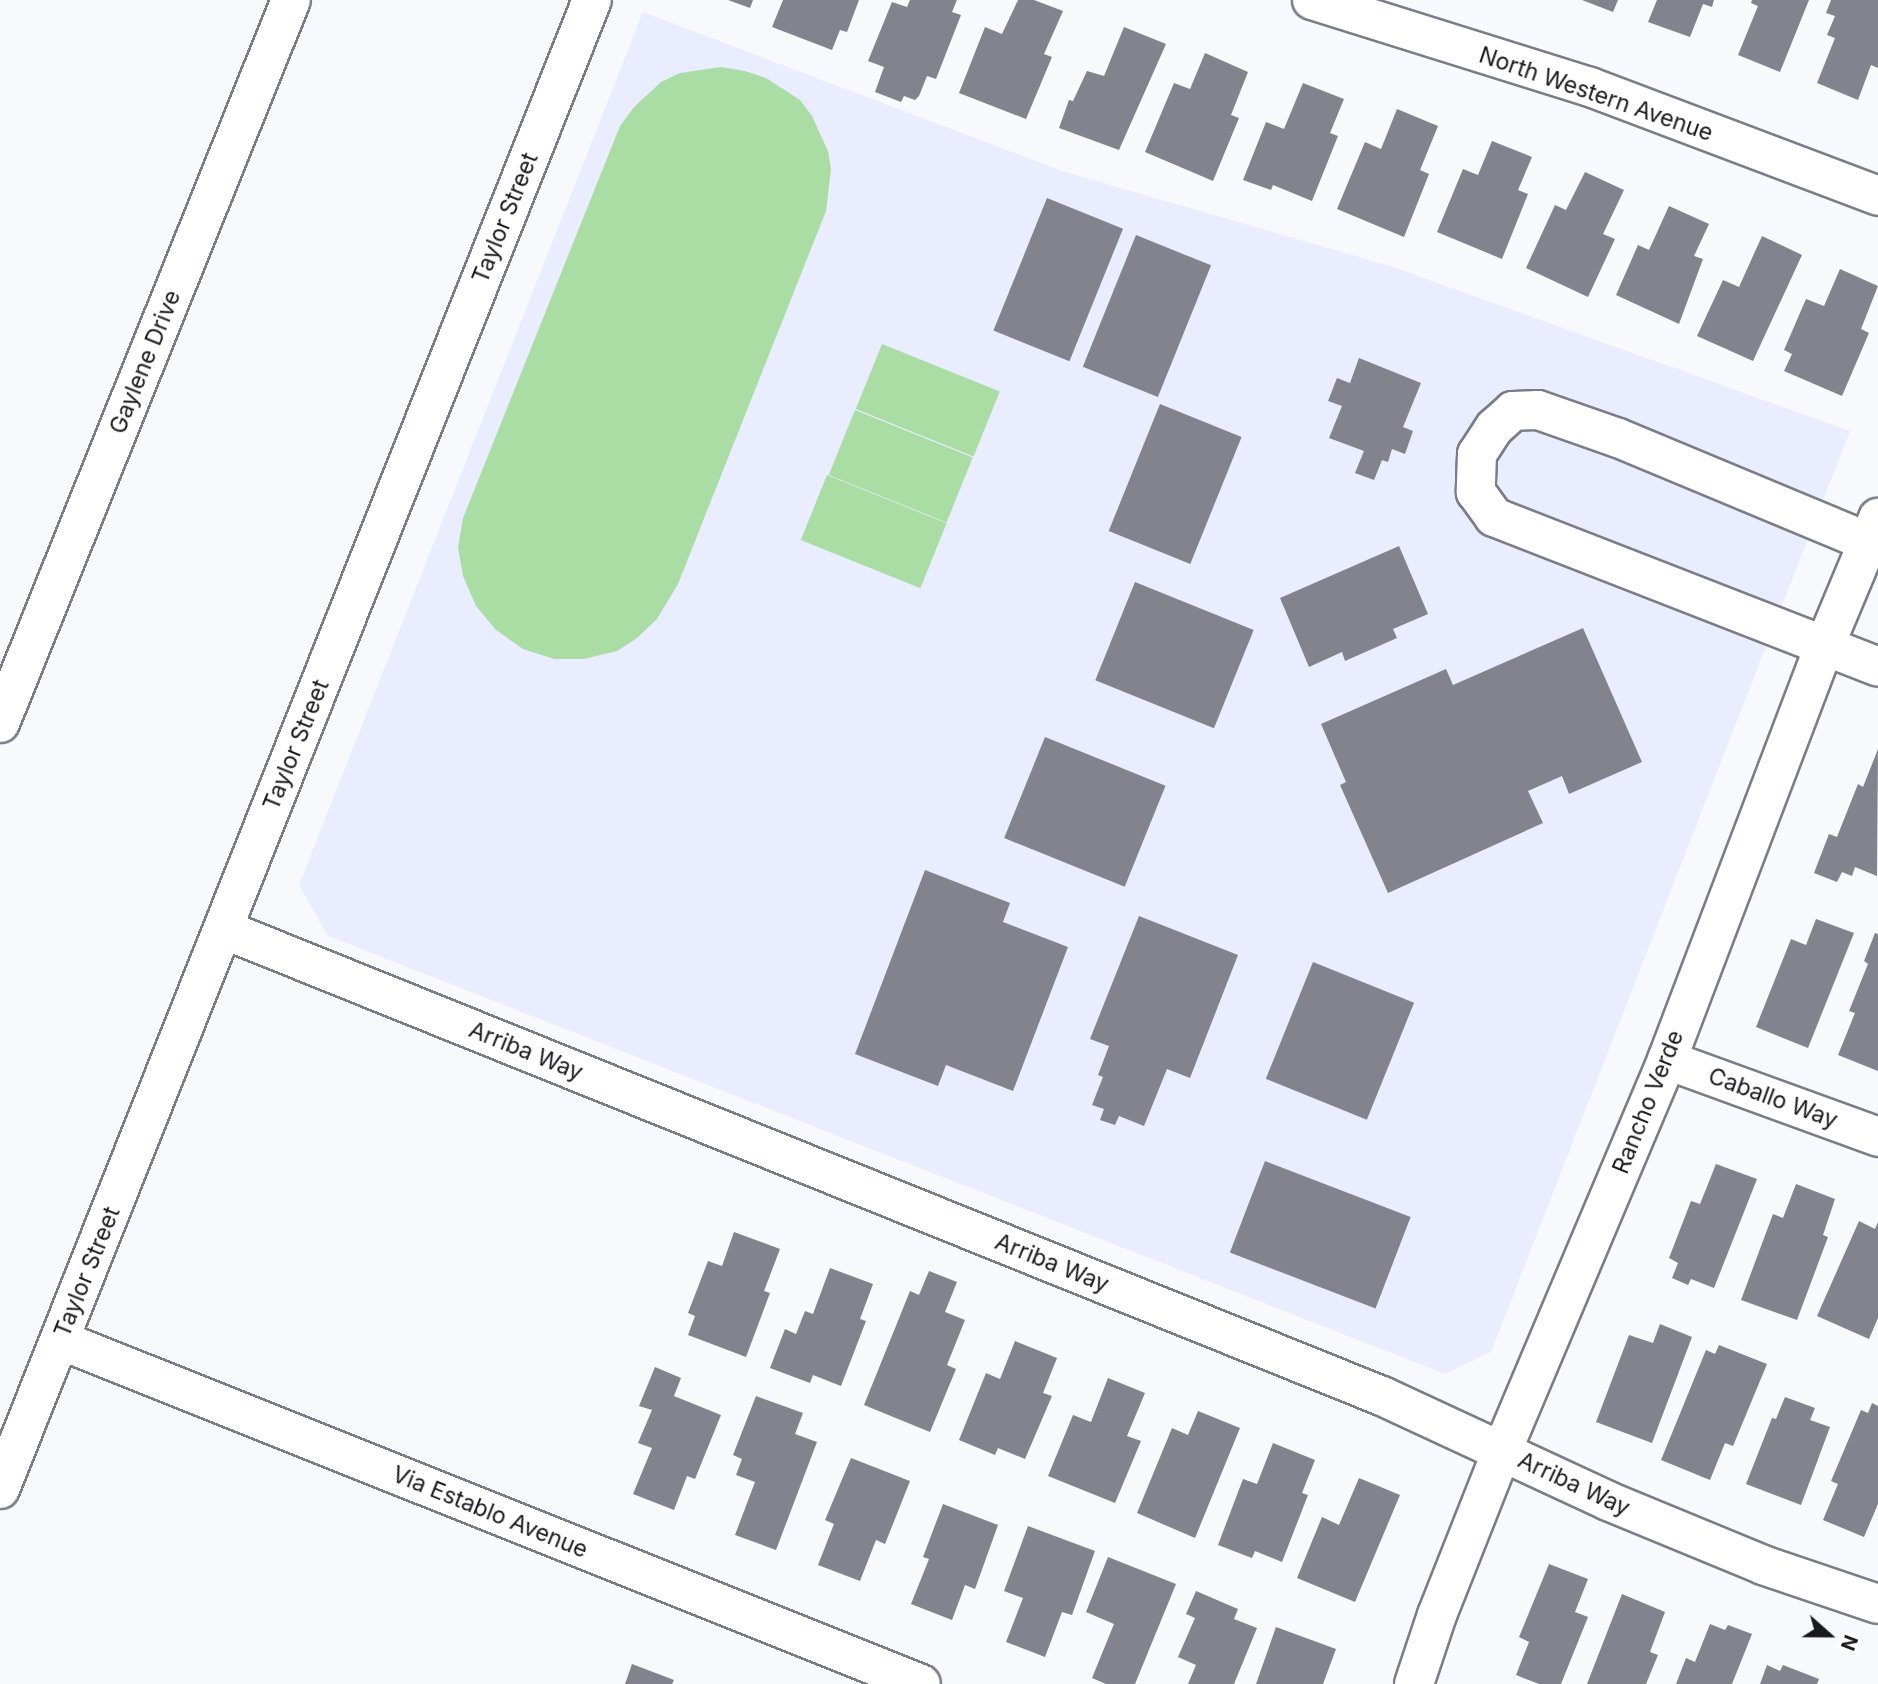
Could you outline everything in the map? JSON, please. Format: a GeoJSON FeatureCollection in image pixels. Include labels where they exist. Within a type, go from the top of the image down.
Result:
{"type":"FeatureCollection","features":[{"type":"Feature","properties":{"kind":"street","name":"Gaylene Drive"},"geometry":{"type":"LineString","coordinates":[[0,723],[291,0]]}},
{"type":"Feature","properties":{"kind":"street","name":"Taylor Street"},"geometry":{"type":"LineString","coordinates":[[0,1489],[592,0]]}},
{"type":"Feature","properties":{"kind":"street","name":"North Western Avenue"},"geometry":{"type":"LineString","coordinates":[[1312,0],[1590,87],[1878,196]]}},
{"type":"Feature","properties":{"kind":"street"},"geometry":{"type":"LineString","coordinates":[[1873,530],[1538,410],[1513,411],[1494,428],[1477,454],[1476,492],[1494,517],[1878,667]]}},
{"type":"Feature","properties":{"kind":"street","name":"Rancho Verde"},"geometry":{"type":"LineString","coordinates":[[1414,1684],[1437,1615],[1502,1451],[1667,1060],[1825,645],[1873,530]]}},
{"type":"Feature","properties":{"kind":"street","name":"Arriba Way"},"geometry":{"type":"LineString","coordinates":[[223,929],[1382,1396],[1608,1501],[1763,1565],[1878,1604]]}},
{"type":"Feature","properties":{"kind":"street","name":"Caballo Way"},"geometry":{"type":"LineString","coordinates":[[1667,1060],[1878,1137]]}},
{"type":"Feature","properties":{"kind":"street","name":"Via Establo Avenue"},"geometry":{"type":"LineString","coordinates":[[60,1340],[921,1684]]}},
{"type":"Feature","properties":{"kind":"shaded area"},"geometry":{"type":"Polygon","coordinates":[[[643,12],[1062,171],[1390,266],[1850,431],[1491,1352],[1445,1374],[328,936],[299,885],[643,12]]]}},
{"type":"Feature","properties":{"kind":"green space"},"geometry":{"type":"Polygon","coordinates":[[[721,67],[766,78],[800,100],[812,116],[828,151],[831,169],[826,211],[678,584],[657,619],[637,638],[617,651],[584,659],[554,659],[523,649],[496,630],[476,606],[463,576],[458,547],[463,518],[620,126],[634,107],[661,82],[680,73],[721,67]]]}},
{"type":"Feature","properties":{"kind":"green space"},"geometry":{"type":"Polygon","coordinates":[[[882,344],[1000,392],[974,456],[856,409],[882,344]]]}},
{"type":"Feature","properties":{"kind":"green space"},"geometry":{"type":"Polygon","coordinates":[[[855,410],[973,458],[947,522],[829,475],[855,410]]]}},
{"type":"Feature","properties":{"kind":"green space"},"geometry":{"type":"Polygon","coordinates":[[[827,475],[947,523],[920,588],[801,540],[827,475]]]}},
{"type":"Feature","properties":{"kind":"building"},"geometry":{"type":"Polygon","coordinates":[[[728,0],[753,0],[750,8],[728,0]]]}},
{"type":"Feature","properties":{"kind":"building"},"geometry":{"type":"Polygon","coordinates":[[[783,0],[859,0],[847,32],[840,30],[832,50],[772,27],[783,0]]]}},
{"type":"Feature","properties":{"kind":"building"},"geometry":{"type":"Polygon","coordinates":[[[910,0],[957,0],[952,12],[961,15],[936,79],[927,76],[915,100],[904,96],[901,102],[875,92],[884,67],[868,61],[892,2],[907,7],[910,0]]]}},
{"type":"Feature","properties":{"kind":"building"},"geometry":{"type":"Polygon","coordinates":[[[1018,0],[1034,0],[1063,11],[1044,54],[1052,57],[1026,119],[959,93],[985,27],[1002,34],[1018,0]]]}},
{"type":"Feature","properties":{"kind":"building"},"geometry":{"type":"Polygon","coordinates":[[[1582,0],[1618,0],[1613,12],[1582,0]]]}},
{"type":"Feature","properties":{"kind":"building"},"geometry":{"type":"Polygon","coordinates":[[[1657,0],[1714,0],[1712,7],[1703,4],[1690,37],[1648,22],[1657,0]]]}},
{"type":"Feature","properties":{"kind":"building"},"geometry":{"type":"Polygon","coordinates":[[[1752,0],[1809,0],[1780,72],[1738,55],[1758,6],[1751,3],[1752,0]]]}},
{"type":"Feature","properties":{"kind":"building"},"geometry":{"type":"Polygon","coordinates":[[[1831,0],[1878,0],[1878,68],[1871,65],[1858,100],[1817,83],[1835,38],[1827,35],[1835,16],[1826,13],[1831,0]]]}},
{"type":"Feature","properties":{"kind":"building"},"geometry":{"type":"Polygon","coordinates":[[[1124,27],[1166,44],[1119,150],[1059,128],[1069,100],[1073,101],[1087,71],[1104,76],[1124,27]]]}},
{"type":"Feature","properties":{"kind":"building"},"geometry":{"type":"Polygon","coordinates":[[[1205,53],[1248,72],[1231,115],[1239,118],[1213,181],[1145,152],[1174,83],[1190,89],[1205,53]]]}},
{"type":"Feature","properties":{"kind":"building"},"geometry":{"type":"Polygon","coordinates":[[[1303,83],[1344,99],[1330,133],[1338,136],[1312,201],[1273,185],[1271,190],[1243,180],[1266,122],[1284,129],[1303,83]]]}},
{"type":"Feature","properties":{"kind":"building"},"geometry":{"type":"Polygon","coordinates":[[[1397,109],[1438,126],[1420,170],[1429,174],[1404,237],[1337,209],[1365,142],[1381,149],[1397,109]]]}},
{"type":"Feature","properties":{"kind":"building"},"geometry":{"type":"Polygon","coordinates":[[[1492,141],[1532,157],[1518,190],[1528,194],[1502,259],[1437,232],[1463,169],[1478,175],[1492,141]]]}},
{"type":"Feature","properties":{"kind":"building"},"geometry":{"type":"Polygon","coordinates":[[[1585,172],[1624,190],[1603,234],[1615,239],[1588,297],[1526,268],[1555,205],[1566,210],[1585,172]]]}},
{"type":"Feature","properties":{"kind":"building"},"geometry":{"type":"Polygon","coordinates":[[[1047,198],[1123,229],[1069,361],[993,331],[1047,198]]]}},
{"type":"Feature","properties":{"kind":"building"},"geometry":{"type":"Polygon","coordinates":[[[1669,206],[1709,224],[1694,256],[1703,259],[1679,324],[1616,295],[1638,245],[1649,250],[1669,206]]]}},
{"type":"Feature","properties":{"kind":"building"},"geometry":{"type":"Polygon","coordinates":[[[1136,235],[1211,265],[1158,397],[1083,367],[1136,235]]]}},
{"type":"Feature","properties":{"kind":"building"},"geometry":{"type":"Polygon","coordinates":[[[1762,236],[1802,255],[1753,361],[1697,336],[1723,280],[1739,287],[1762,236]]]}},
{"type":"Feature","properties":{"kind":"building"},"geometry":{"type":"Polygon","coordinates":[[[1840,269],[1878,286],[1861,329],[1869,333],[1842,396],[1784,371],[1792,354],[1784,350],[1806,299],[1824,306],[1840,269]]]}},
{"type":"Feature","properties":{"kind":"building"},"geometry":{"type":"Polygon","coordinates":[[[1359,358],[1421,383],[1403,427],[1413,431],[1405,454],[1392,449],[1388,462],[1382,460],[1374,480],[1355,473],[1364,451],[1329,438],[1342,406],[1328,401],[1337,378],[1350,383],[1359,358]]]}},
{"type":"Feature","properties":{"kind":"building"},"geometry":{"type":"Polygon","coordinates":[[[1160,404],[1242,437],[1190,564],[1109,531],[1160,404]]]}},
{"type":"Feature","properties":{"kind":"building"},"geometry":{"type":"Polygon","coordinates":[[[1399,546],[1428,614],[1393,629],[1397,638],[1345,661],[1342,652],[1309,667],[1280,598],[1399,546]]]}},
{"type":"Feature","properties":{"kind":"building"},"geometry":{"type":"Polygon","coordinates":[[[1135,582],[1254,630],[1214,728],[1095,680],[1135,582]]]}},
{"type":"Feature","properties":{"kind":"building"},"geometry":{"type":"Polygon","coordinates":[[[1583,628],[1642,762],[1569,794],[1562,776],[1528,791],[1543,823],[1388,893],[1340,785],[1346,782],[1321,724],[1446,669],[1453,685],[1583,628]]]}},
{"type":"Feature","properties":{"kind":"building"},"geometry":{"type":"Polygon","coordinates":[[[1045,737],[1166,786],[1125,887],[1004,838],[1045,737]]]}},
{"type":"Feature","properties":{"kind":"building"},"geometry":{"type":"Polygon","coordinates":[[[1878,749],[1877,876],[1855,867],[1852,876],[1842,872],[1837,882],[1814,873],[1829,834],[1837,837],[1858,784],[1863,787],[1878,749]]]}},
{"type":"Feature","properties":{"kind":"building"},"geometry":{"type":"Polygon","coordinates":[[[925,870],[1010,903],[1003,922],[1068,947],[1013,1091],[946,1065],[938,1086],[855,1054],[925,870]]]}},
{"type":"Feature","properties":{"kind":"building"},"geometry":{"type":"Polygon","coordinates":[[[1139,916],[1238,955],[1190,1078],[1167,1069],[1144,1126],[1119,1116],[1115,1125],[1100,1120],[1104,1109],[1092,1105],[1103,1077],[1098,1075],[1109,1046],[1090,1039],[1139,916]]]}},
{"type":"Feature","properties":{"kind":"building"},"geometry":{"type":"Polygon","coordinates":[[[1816,919],[1854,933],[1808,1048],[1756,1027],[1791,939],[1806,945],[1816,919]]]}},
{"type":"Feature","properties":{"kind":"building"},"geometry":{"type":"Polygon","coordinates":[[[1875,933],[1878,934],[1878,1071],[1838,1055],[1855,1013],[1849,1011],[1868,964],[1864,961],[1875,933]]]}},
{"type":"Feature","properties":{"kind":"building"},"geometry":{"type":"Polygon","coordinates":[[[1313,962],[1414,1003],[1367,1120],[1266,1079],[1313,962]]]}},
{"type":"Feature","properties":{"kind":"building"},"geometry":{"type":"Polygon","coordinates":[[[1265,1161],[1411,1217],[1376,1308],[1230,1252],[1265,1161]]]}},
{"type":"Feature","properties":{"kind":"building"},"geometry":{"type":"Polygon","coordinates":[[[1716,1164],[1757,1179],[1714,1288],[1691,1279],[1688,1285],[1672,1278],[1678,1263],[1669,1258],[1691,1201],[1700,1204],[1716,1164]]]}},
{"type":"Feature","properties":{"kind":"building"},"geometry":{"type":"Polygon","coordinates":[[[1796,1184],[1835,1199],[1823,1235],[1828,1237],[1797,1320],[1741,1300],[1773,1214],[1783,1218],[1796,1184]]]}},
{"type":"Feature","properties":{"kind":"building"},"geometry":{"type":"Polygon","coordinates":[[[1859,1221],[1875,1229],[1878,1222],[1878,1318],[1869,1339],[1817,1316],[1859,1221]]]}},
{"type":"Feature","properties":{"kind":"building"},"geometry":{"type":"Polygon","coordinates":[[[734,1232],[780,1249],[764,1291],[770,1293],[746,1357],[688,1335],[695,1316],[688,1313],[708,1261],[722,1266],[734,1232]]]}},
{"type":"Feature","properties":{"kind":"building"},"geometry":{"type":"Polygon","coordinates":[[[830,1268],[873,1284],[860,1319],[866,1321],[841,1386],[813,1375],[810,1383],[770,1368],[785,1329],[796,1334],[805,1311],[813,1314],[830,1268]]]}},
{"type":"Feature","properties":{"kind":"building"},"geometry":{"type":"Polygon","coordinates":[[[929,1271],[957,1282],[945,1312],[965,1320],[947,1365],[956,1369],[930,1432],[864,1405],[910,1291],[919,1295],[929,1271]]]}},
{"type":"Feature","properties":{"kind":"building"},"geometry":{"type":"Polygon","coordinates":[[[1660,1324],[1692,1337],[1652,1443],[1596,1422],[1629,1335],[1653,1343],[1660,1324]]]}},
{"type":"Feature","properties":{"kind":"building"},"geometry":{"type":"Polygon","coordinates":[[[1015,1341],[1057,1358],[1043,1393],[1052,1396],[1025,1459],[998,1448],[995,1455],[959,1440],[986,1373],[1000,1379],[1015,1341]]]}},
{"type":"Feature","properties":{"kind":"building"},"geometry":{"type":"Polygon","coordinates":[[[1719,1345],[1767,1364],[1733,1446],[1725,1443],[1710,1480],[1661,1460],[1706,1350],[1715,1354],[1719,1345]]]}},
{"type":"Feature","properties":{"kind":"building"},"geometry":{"type":"Polygon","coordinates":[[[655,1367],[681,1378],[674,1396],[721,1415],[695,1479],[687,1476],[674,1510],[633,1494],[652,1448],[638,1443],[652,1410],[639,1406],[655,1367]]]}},
{"type":"Feature","properties":{"kind":"building"},"geometry":{"type":"Polygon","coordinates":[[[1108,1378],[1145,1393],[1127,1436],[1141,1441],[1115,1503],[1048,1476],[1073,1415],[1091,1422],[1108,1378]]]}},
{"type":"Feature","properties":{"kind":"building"},"geometry":{"type":"Polygon","coordinates":[[[756,1396],[803,1413],[795,1434],[817,1442],[776,1550],[735,1535],[755,1482],[736,1475],[742,1459],[733,1455],[756,1396]]]}},
{"type":"Feature","properties":{"kind":"building"},"geometry":{"type":"Polygon","coordinates":[[[1785,1397],[1815,1408],[1810,1420],[1830,1427],[1801,1505],[1746,1484],[1772,1418],[1776,1419],[1785,1397]]]}},
{"type":"Feature","properties":{"kind":"building"},"geometry":{"type":"Polygon","coordinates":[[[1872,1403],[1878,1406],[1878,1504],[1864,1537],[1823,1520],[1838,1484],[1831,1481],[1861,1410],[1868,1413],[1872,1403]]]}},
{"type":"Feature","properties":{"kind":"building"},"geometry":{"type":"Polygon","coordinates":[[[1198,1411],[1240,1428],[1195,1538],[1137,1513],[1172,1428],[1188,1435],[1198,1411]]]}},
{"type":"Feature","properties":{"kind":"building"},"geometry":{"type":"Polygon","coordinates":[[[1273,1443],[1315,1460],[1302,1493],[1308,1495],[1282,1562],[1255,1551],[1252,1558],[1218,1545],[1243,1479],[1257,1484],[1273,1443]]]}},
{"type":"Feature","properties":{"kind":"building"},"geometry":{"type":"Polygon","coordinates":[[[851,1458],[910,1481],[885,1544],[876,1540],[860,1581],[818,1565],[834,1524],[825,1520],[851,1458]]]}},
{"type":"Feature","properties":{"kind":"building"},"geometry":{"type":"Polygon","coordinates":[[[1359,1478],[1400,1495],[1355,1602],[1297,1578],[1322,1517],[1339,1525],[1359,1478]]]}},
{"type":"Feature","properties":{"kind":"building"},"geometry":{"type":"Polygon","coordinates":[[[943,1504],[998,1525],[975,1589],[965,1585],[952,1620],[911,1604],[929,1559],[923,1557],[943,1504]]]}},
{"type":"Feature","properties":{"kind":"building"},"geometry":{"type":"Polygon","coordinates":[[[1028,1526],[1095,1551],[1072,1615],[1062,1612],[1045,1657],[1006,1642],[1023,1598],[1004,1591],[1028,1526]]]}},
{"type":"Feature","properties":{"kind":"building"},"geometry":{"type":"Polygon","coordinates":[[[1108,1557],[1176,1584],[1135,1684],[1106,1684],[1092,1678],[1114,1624],[1086,1612],[1108,1557]]]}},
{"type":"Feature","properties":{"kind":"building"},"geometry":{"type":"Polygon","coordinates":[[[1549,1564],[1588,1579],[1575,1612],[1588,1617],[1561,1684],[1539,1684],[1516,1675],[1529,1642],[1519,1637],[1549,1564]]]}},
{"type":"Feature","properties":{"kind":"building"},"geometry":{"type":"Polygon","coordinates":[[[1196,1591],[1238,1609],[1234,1619],[1257,1628],[1234,1684],[1188,1684],[1196,1665],[1178,1657],[1195,1618],[1186,1614],[1196,1591]]]}},
{"type":"Feature","properties":{"kind":"building"},"geometry":{"type":"Polygon","coordinates":[[[1622,1594],[1665,1612],[1650,1652],[1658,1655],[1646,1684],[1587,1684],[1622,1594]]]}},
{"type":"Feature","properties":{"kind":"building"},"geometry":{"type":"Polygon","coordinates":[[[1710,1624],[1725,1630],[1728,1625],[1752,1634],[1732,1684],[1676,1684],[1686,1658],[1695,1662],[1710,1624]]]}},
{"type":"Feature","properties":{"kind":"building"},"geometry":{"type":"Polygon","coordinates":[[[1276,1627],[1336,1649],[1323,1684],[1256,1684],[1276,1627]]]}},
{"type":"Feature","properties":{"kind":"building"},"geometry":{"type":"Polygon","coordinates":[[[632,1664],[674,1680],[672,1684],[625,1684],[632,1664]]]}},
{"type":"Feature","properties":{"kind":"building"},"geometry":{"type":"Polygon","coordinates":[[[1767,1665],[1780,1671],[1783,1665],[1819,1679],[1817,1684],[1760,1684],[1767,1665]]]}}]}
